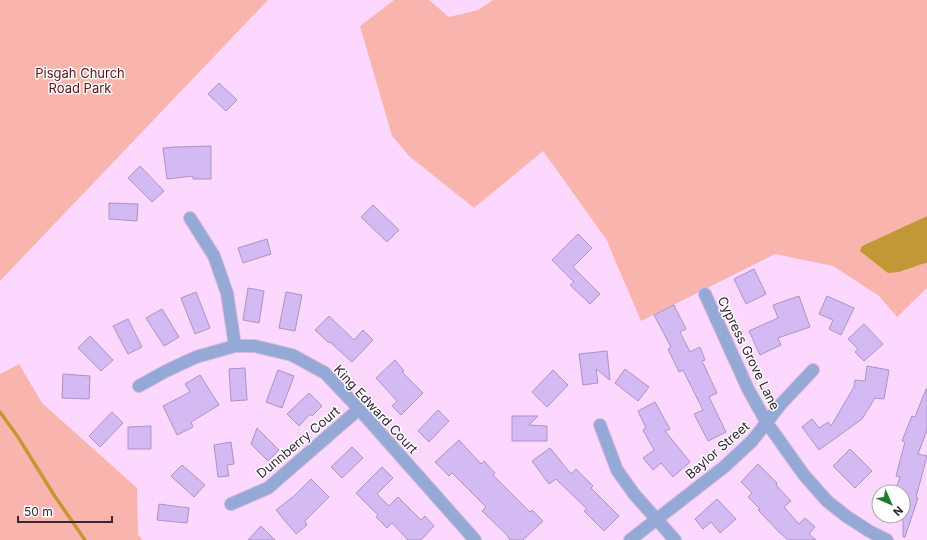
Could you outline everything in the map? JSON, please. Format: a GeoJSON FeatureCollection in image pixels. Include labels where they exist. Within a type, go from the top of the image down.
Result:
{"type":"FeatureCollection","features":[{"type":"Feature","properties":{"kind":"street"},"geometry":{"type":"LineString","coordinates":[[190,218],[214,256],[227,293],[235,346]]}},
{"type":"Feature","properties":{"kind":"street","name":"Cypress Grove Lane"},"geometry":{"type":"LineString","coordinates":[[705,294],[748,389],[767,423],[804,475],[827,500],[846,516],[887,540]]}},
{"type":"Feature","properties":{"kind":"street","name":"King Edward Court"},"geometry":{"type":"LineString","coordinates":[[139,386],[196,357],[235,346],[255,346],[292,355],[324,373],[359,409],[469,538]]}},
{"type":"Feature","properties":{"kind":"street","name":"Baylor Street"},"geometry":{"type":"LineString","coordinates":[[630,540],[656,518],[724,467],[752,441],[782,404],[813,370]]}},
{"type":"Feature","properties":{"kind":"street","name":"Dunnberry Court"},"geometry":{"type":"LineString","coordinates":[[231,504],[268,488],[359,409]]}},
{"type":"Feature","properties":{"kind":"street"},"geometry":{"type":"LineString","coordinates":[[600,425],[617,470],[634,494],[675,540]]}},
{"type":"Feature","properties":{"kind":"green space","name":"Pisgah Church Road Park"},"geometry":{"type":"Polygon","coordinates":[[[0,0],[268,0],[0,281],[0,0]]]}},
{"type":"Feature","properties":{"kind":"green space"},"geometry":{"type":"Polygon","coordinates":[[[394,0],[429,0],[449,17],[478,10],[493,0],[927,0],[927,216],[862,246],[919,265],[927,263],[927,288],[897,317],[879,296],[833,266],[775,254],[641,321],[606,239],[543,151],[474,208],[409,156],[392,136],[360,26],[394,0]]]}},
{"type":"Feature","properties":{"kind":"green space"},"geometry":{"type":"Polygon","coordinates":[[[19,364],[42,403],[137,488],[138,535],[143,540],[0,540],[0,374],[19,364]]]}},
{"type":"Feature","properties":{"kind":"shaded area"},"geometry":{"type":"Polygon","coordinates":[[[927,216],[927,263],[899,272],[888,273],[860,251],[862,246],[927,216]]]}},
{"type":"Feature","properties":{"kind":"building"},"geometry":{"type":"Polygon","coordinates":[[[219,83],[237,100],[226,111],[208,94],[219,83]]]}},
{"type":"Feature","properties":{"kind":"building"},"geometry":{"type":"Polygon","coordinates":[[[211,146],[211,179],[193,179],[193,176],[167,179],[163,148],[211,146]]]}},
{"type":"Feature","properties":{"kind":"building"},"geometry":{"type":"Polygon","coordinates":[[[140,166],[164,191],[152,202],[128,178],[140,166]]]}},
{"type":"Feature","properties":{"kind":"building"},"geometry":{"type":"Polygon","coordinates":[[[109,203],[138,204],[137,221],[109,219],[109,203]]]}},
{"type":"Feature","properties":{"kind":"building"},"geometry":{"type":"Polygon","coordinates":[[[373,205],[399,230],[387,242],[361,217],[373,205]]]}},
{"type":"Feature","properties":{"kind":"building"},"geometry":{"type":"Polygon","coordinates":[[[578,234],[592,248],[573,267],[600,294],[590,304],[570,285],[574,282],[552,260],[578,234]]]}},
{"type":"Feature","properties":{"kind":"building"},"geometry":{"type":"Polygon","coordinates":[[[267,239],[271,254],[243,263],[238,248],[267,239]]]}},
{"type":"Feature","properties":{"kind":"building"},"geometry":{"type":"Polygon","coordinates":[[[754,269],[766,294],[746,304],[734,279],[754,269]]]}},
{"type":"Feature","properties":{"kind":"building"},"geometry":{"type":"Polygon","coordinates":[[[248,288],[264,291],[259,323],[243,320],[248,288]]]}},
{"type":"Feature","properties":{"kind":"building"},"geometry":{"type":"Polygon","coordinates":[[[196,292],[210,328],[195,334],[181,298],[196,292]]]}},
{"type":"Feature","properties":{"kind":"building"},"geometry":{"type":"Polygon","coordinates":[[[286,292],[302,295],[295,331],[279,328],[286,292]]]}},
{"type":"Feature","properties":{"kind":"building"},"geometry":{"type":"Polygon","coordinates":[[[799,296],[810,327],[778,338],[781,345],[760,355],[749,331],[778,318],[773,305],[799,296]]]}},
{"type":"Feature","properties":{"kind":"building"},"geometry":{"type":"Polygon","coordinates":[[[827,296],[854,308],[841,335],[829,329],[833,320],[819,314],[827,296]]]}},
{"type":"Feature","properties":{"kind":"building"},"geometry":{"type":"Polygon","coordinates":[[[674,305],[686,329],[680,332],[690,352],[700,347],[705,360],[702,361],[717,393],[709,397],[726,432],[708,441],[694,414],[703,410],[683,370],[679,372],[668,349],[671,347],[654,315],[674,305]]]}},
{"type":"Feature","properties":{"kind":"building"},"geometry":{"type":"Polygon","coordinates":[[[162,309],[179,337],[164,346],[146,318],[162,309]]]}},
{"type":"Feature","properties":{"kind":"building"},"geometry":{"type":"Polygon","coordinates":[[[329,316],[354,340],[363,330],[373,340],[352,362],[315,330],[329,316]]]}},
{"type":"Feature","properties":{"kind":"building"},"geometry":{"type":"Polygon","coordinates":[[[128,319],[142,347],[128,354],[113,326],[128,319]]]}},
{"type":"Feature","properties":{"kind":"building"},"geometry":{"type":"Polygon","coordinates":[[[864,324],[883,344],[864,361],[855,352],[858,349],[848,339],[864,324]]]}},
{"type":"Feature","properties":{"kind":"building"},"geometry":{"type":"Polygon","coordinates":[[[90,336],[113,360],[101,371],[78,348],[90,336]]]}},
{"type":"Feature","properties":{"kind":"building"},"geometry":{"type":"Polygon","coordinates":[[[607,351],[610,380],[596,369],[598,383],[583,385],[579,354],[607,351]]]}},
{"type":"Feature","properties":{"kind":"building"},"geometry":{"type":"Polygon","coordinates":[[[395,360],[404,371],[402,372],[423,393],[401,415],[392,406],[397,401],[376,378],[395,360]]]}},
{"type":"Feature","properties":{"kind":"building"},"geometry":{"type":"Polygon","coordinates":[[[867,366],[889,370],[884,399],[875,398],[862,419],[819,450],[802,427],[812,419],[819,428],[828,422],[831,426],[854,387],[855,380],[865,381],[867,366]]]}},
{"type":"Feature","properties":{"kind":"building"},"geometry":{"type":"Polygon","coordinates":[[[245,368],[247,400],[231,401],[229,369],[245,368]]]}},
{"type":"Feature","properties":{"kind":"building"},"geometry":{"type":"Polygon","coordinates":[[[625,369],[649,387],[638,401],[615,383],[625,369]]]}},
{"type":"Feature","properties":{"kind":"building"},"geometry":{"type":"Polygon","coordinates":[[[278,370],[294,376],[282,408],[266,402],[278,370]]]}},
{"type":"Feature","properties":{"kind":"building"},"geometry":{"type":"Polygon","coordinates":[[[553,370],[568,385],[547,407],[532,392],[553,370]]]}},
{"type":"Feature","properties":{"kind":"building"},"geometry":{"type":"Polygon","coordinates":[[[63,374],[90,376],[89,399],[62,398],[63,374]]]}},
{"type":"Feature","properties":{"kind":"building"},"geometry":{"type":"Polygon","coordinates":[[[200,375],[219,405],[191,422],[193,427],[177,435],[163,406],[190,392],[185,384],[200,375]]]}},
{"type":"Feature","properties":{"kind":"building"},"geometry":{"type":"Polygon","coordinates":[[[927,389],[927,430],[918,454],[927,456],[916,497],[918,498],[911,519],[911,484],[898,484],[900,477],[896,476],[905,442],[902,441],[912,416],[915,417],[927,389]]]}},
{"type":"Feature","properties":{"kind":"building"},"geometry":{"type":"Polygon","coordinates":[[[309,393],[322,406],[312,416],[310,414],[299,426],[287,414],[309,393]]]}},
{"type":"Feature","properties":{"kind":"building"},"geometry":{"type":"Polygon","coordinates":[[[655,402],[670,429],[665,431],[690,462],[673,477],[661,463],[653,470],[643,458],[654,450],[643,430],[646,428],[638,411],[655,402]]]}},
{"type":"Feature","properties":{"kind":"building"},"geometry":{"type":"Polygon","coordinates":[[[438,410],[449,421],[429,442],[418,431],[438,410]]]}},
{"type":"Feature","properties":{"kind":"building"},"geometry":{"type":"Polygon","coordinates":[[[112,412],[123,423],[100,447],[89,436],[112,412]]]}},
{"type":"Feature","properties":{"kind":"building"},"geometry":{"type":"Polygon","coordinates":[[[512,416],[538,416],[529,425],[547,426],[547,441],[512,441],[512,416]]]}},
{"type":"Feature","properties":{"kind":"building"},"geometry":{"type":"Polygon","coordinates":[[[151,426],[151,449],[128,449],[128,427],[151,426]]]}},
{"type":"Feature","properties":{"kind":"building"},"geometry":{"type":"Polygon","coordinates":[[[257,428],[279,450],[268,461],[251,444],[257,428]]]}},
{"type":"Feature","properties":{"kind":"building"},"geometry":{"type":"Polygon","coordinates":[[[459,440],[481,464],[484,461],[495,473],[493,475],[530,512],[532,510],[543,521],[523,540],[510,540],[506,534],[482,511],[486,507],[452,473],[449,476],[435,462],[459,440]]]}},
{"type":"Feature","properties":{"kind":"building"},"geometry":{"type":"Polygon","coordinates":[[[231,442],[234,464],[227,465],[229,476],[218,477],[214,445],[231,442]]]}},
{"type":"Feature","properties":{"kind":"building"},"geometry":{"type":"Polygon","coordinates":[[[352,447],[363,458],[342,478],[331,467],[352,447]]]}},
{"type":"Feature","properties":{"kind":"building"},"geometry":{"type":"Polygon","coordinates":[[[550,448],[571,474],[576,469],[593,486],[591,488],[619,516],[604,531],[584,511],[587,509],[556,479],[549,484],[532,461],[550,448]]]}},
{"type":"Feature","properties":{"kind":"building"},"geometry":{"type":"Polygon","coordinates":[[[850,449],[872,471],[855,488],[833,466],[850,449]]]}},
{"type":"Feature","properties":{"kind":"building"},"geometry":{"type":"Polygon","coordinates":[[[758,464],[777,483],[776,485],[791,501],[784,507],[799,524],[805,518],[815,527],[809,534],[816,540],[788,540],[758,510],[760,509],[748,497],[752,493],[741,482],[758,464]]]}},
{"type":"Feature","properties":{"kind":"building"},"geometry":{"type":"Polygon","coordinates":[[[182,465],[205,485],[194,497],[171,476],[182,465]]]}},
{"type":"Feature","properties":{"kind":"building"},"geometry":{"type":"Polygon","coordinates":[[[382,467],[393,478],[377,494],[389,506],[398,497],[421,520],[425,516],[434,526],[421,540],[408,540],[392,523],[387,528],[376,517],[378,515],[356,493],[382,467]]]}},
{"type":"Feature","properties":{"kind":"building"},"geometry":{"type":"Polygon","coordinates":[[[311,479],[329,497],[305,521],[307,525],[296,534],[276,510],[294,496],[311,479]]]}},
{"type":"Feature","properties":{"kind":"building"},"geometry":{"type":"Polygon","coordinates":[[[717,499],[736,519],[720,533],[711,522],[703,529],[695,519],[717,499]]]}},
{"type":"Feature","properties":{"kind":"building"},"geometry":{"type":"Polygon","coordinates":[[[159,504],[189,508],[187,523],[157,520],[159,504]]]}},
{"type":"Feature","properties":{"kind":"building"},"geometry":{"type":"Polygon","coordinates":[[[903,524],[909,524],[905,537],[903,537],[903,524]]]}},
{"type":"Feature","properties":{"kind":"building"},"geometry":{"type":"Polygon","coordinates":[[[261,526],[275,540],[248,540],[261,526]]]}},
{"type":"Feature","properties":{"kind":"waterway"},"geometry":{"type":"LineString","coordinates":[[0,412],[85,540]]}}]}
